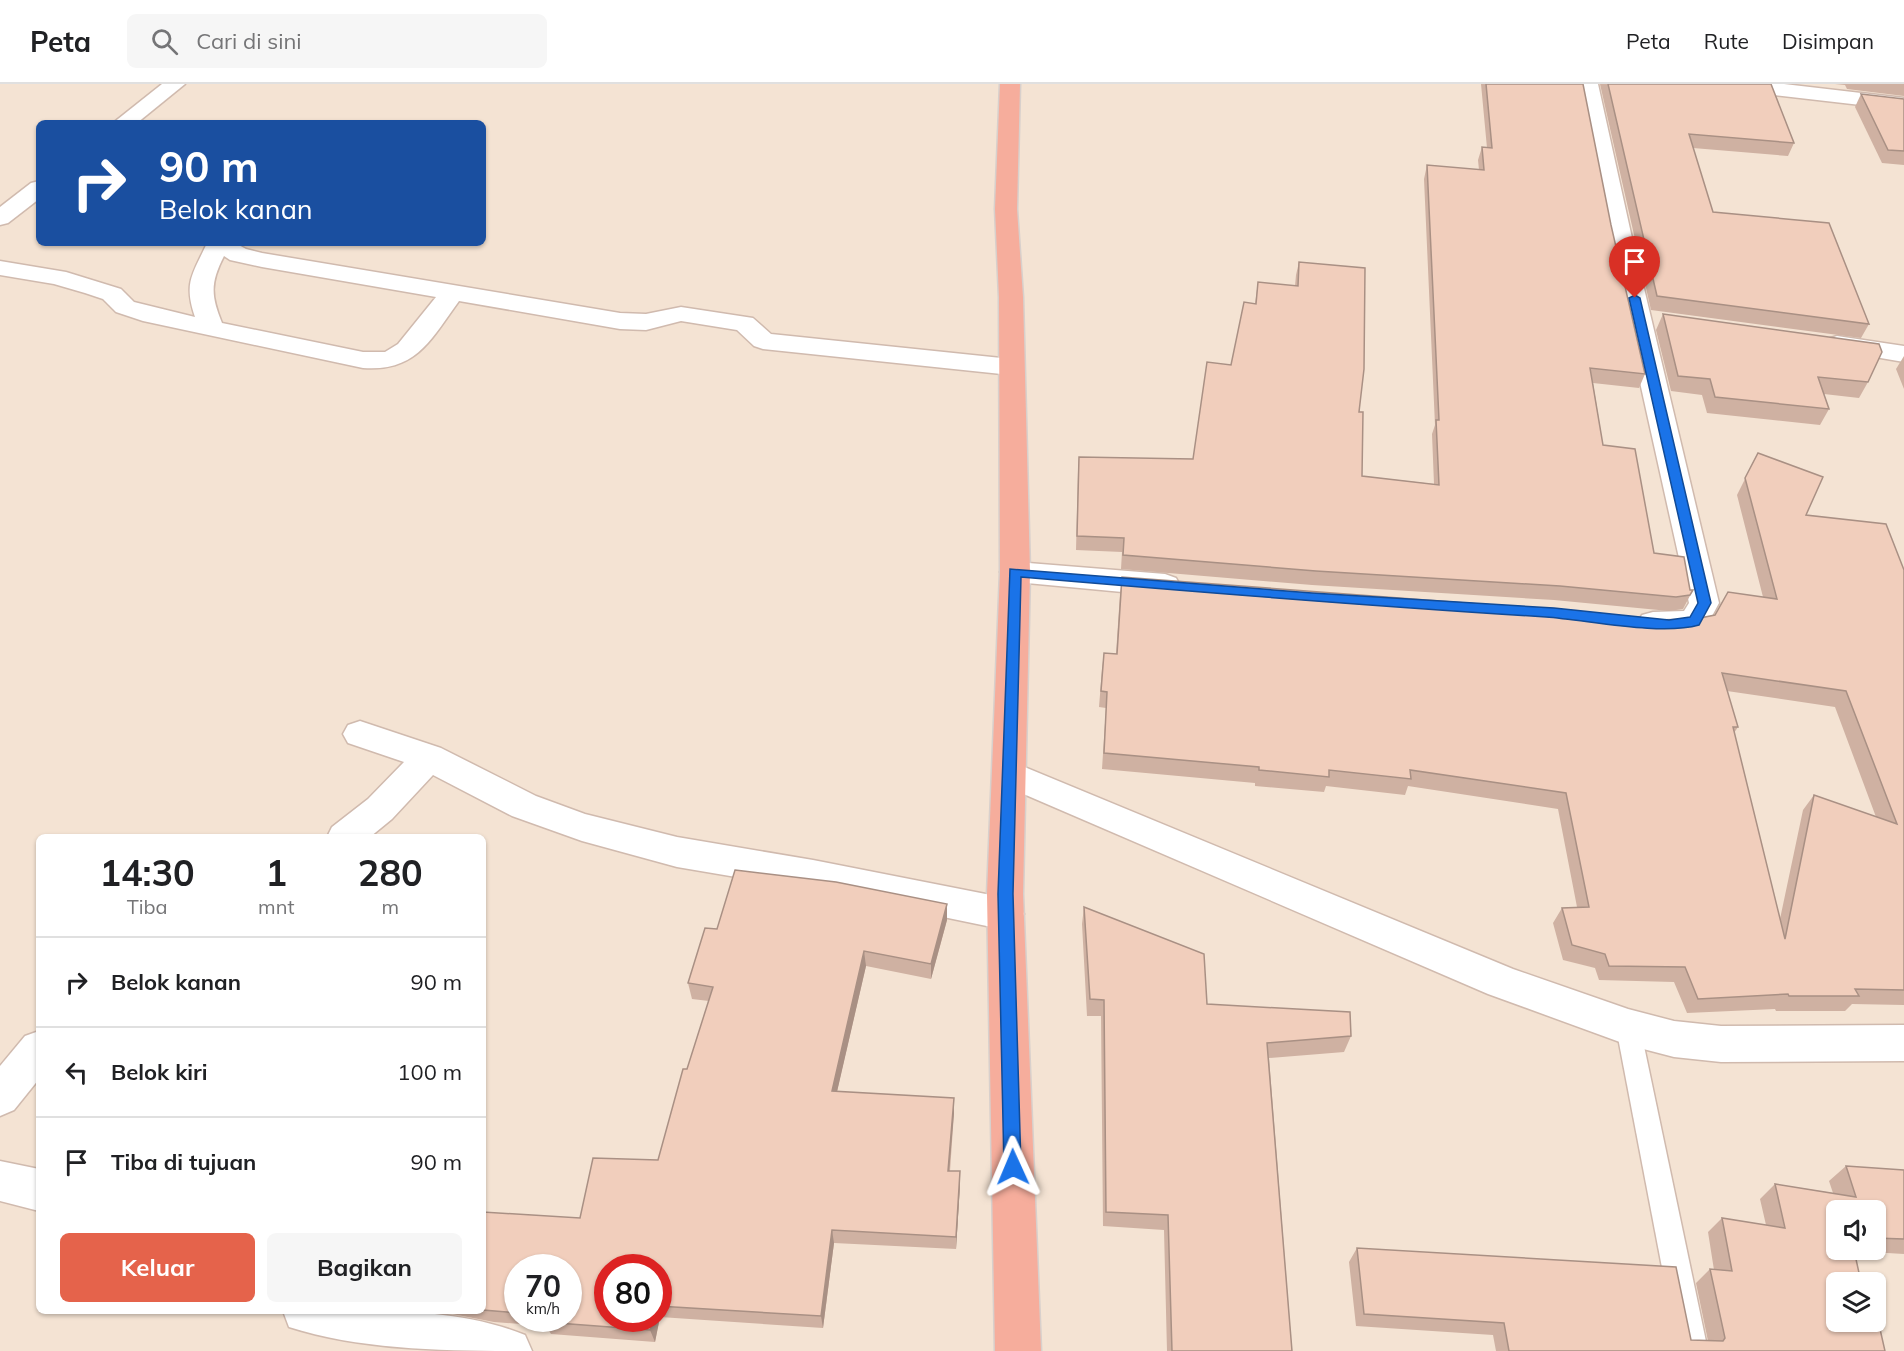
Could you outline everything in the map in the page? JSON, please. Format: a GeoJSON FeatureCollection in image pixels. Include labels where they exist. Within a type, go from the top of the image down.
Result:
{"type":"FeatureCollection","features":[{"type":"Feature","properties":{"kind":"highway"},"geometry":{"type":"LineString","coordinates":[[1010,84],[1006,209],[1011,297],[1015,572],[1006,904],[1018,1351]]}},
{"type":"Feature","properties":{"kind":"street"},"geometry":{"type":"LineString","coordinates":[[128,120],[175,84]]}},
{"type":"Feature","properties":{"kind":"street"},"geometry":{"type":"LineString","coordinates":[[1588,84],[1651,320],[1704,603],[1694,621],[1669,624],[1623,620]]}},
{"type":"Feature","properties":{"kind":"street"},"geometry":{"type":"LineString","coordinates":[[1731,84],[1904,104]]}},
{"type":"Feature","properties":{"kind":"street"},"geometry":{"type":"LineString","coordinates":[[0,218],[36,190]]}},
{"type":"Feature","properties":{"kind":"street"},"geometry":{"type":"LineString","coordinates":[[212,329],[199,294],[202,273],[217,246]]}},
{"type":"Feature","properties":{"kind":"street"},"geometry":{"type":"LineString","coordinates":[[224,246],[238,255],[262,260],[620,321],[646,322],[681,314],[744,323],[753,328],[763,341],[1011,367]]}},
{"type":"Feature","properties":{"kind":"street"},"geometry":{"type":"LineString","coordinates":[[0,268],[57,277],[112,294],[125,307],[212,329],[363,360],[381,361],[399,356],[413,344],[452,293]]}},
{"type":"Feature","properties":{"kind":"street"},"geometry":{"type":"LineString","coordinates":[[1811,341],[1904,354]]}},
{"type":"Feature","properties":{"kind":"street"},"geometry":{"type":"LineString","coordinates":[[1015,572],[1193,588]]}},
{"type":"Feature","properties":{"kind":"street"},"geometry":{"type":"LineString","coordinates":[[360,734],[429,757],[524,806],[582,827],[677,852],[1006,904]]}},
{"type":"Feature","properties":{"kind":"street"},"geometry":{"type":"LineString","coordinates":[[349,834],[380,809],[429,757]]}},
{"type":"Feature","properties":{"kind":"street"},"geometry":{"type":"LineString","coordinates":[[1010,774],[1502,982],[1628,1027],[1674,1039],[1721,1044],[1904,1043]]}},
{"type":"Feature","properties":{"kind":"street"},"geometry":{"type":"LineString","coordinates":[[0,1097],[36,1053]]}},
{"type":"Feature","properties":{"kind":"street"},"geometry":{"type":"LineString","coordinates":[[0,1181],[36,1189]]}},
{"type":"Feature","properties":{"kind":"street"},"geometry":{"type":"LineString","coordinates":[[320,1314],[509,1351]]}},
{"type":"Feature","properties":{"kind":"lane"},"geometry":{"type":"LineString","coordinates":[[1628,1027],[1693,1351]]}},
{"type":"Feature","properties":{"kind":"shaded area"},"geometry":{"type":"Polygon","coordinates":[[[0,84],[1904,84],[1904,1351],[0,1351],[0,84]]]}},
{"type":"Feature","properties":{"kind":"building"},"geometry":{"type":"Polygon","coordinates":[[[1486,84],[1583,84],[1611,225],[1645,374],[1590,368],[1603,445],[1635,449],[1654,553],[1684,557],[1690,590],[1693,590],[1690,595],[1676,597],[1560,586],[1316,571],[1123,555],[1124,538],[1077,536],[1079,457],[1193,459],[1207,362],[1231,365],[1244,302],[1256,304],[1258,282],[1298,286],[1299,262],[1365,268],[1364,369],[1359,412],[1363,412],[1362,476],[1439,485],[1436,420],[1439,420],[1427,165],[1484,170],[1482,147],[1492,148],[1486,84]]]}},
{"type":"Feature","properties":{"kind":"building"},"geometry":{"type":"Polygon","coordinates":[[[1608,84],[1771,84],[1794,143],[1689,134],[1713,212],[1829,223],[1869,324],[1657,296],[1608,84]]]}},
{"type":"Feature","properties":{"kind":"building"},"geometry":{"type":"Polygon","coordinates":[[[1861,94],[1904,99],[1904,151],[1888,150],[1861,94]]]}},
{"type":"Feature","properties":{"kind":"building"},"geometry":{"type":"Polygon","coordinates":[[[1663,314],[1879,344],[1882,352],[1868,382],[1818,377],[1829,409],[1715,397],[1710,379],[1678,376],[1663,314]]]}},
{"type":"Feature","properties":{"kind":"building"},"geometry":{"type":"Polygon","coordinates":[[[1758,453],[1823,477],[1806,515],[1886,524],[1904,570],[1904,990],[1855,989],[1859,996],[1789,996],[1788,994],[1698,999],[1685,967],[1609,966],[1605,954],[1572,945],[1562,908],[1589,907],[1566,793],[1410,770],[1411,779],[1329,770],[1329,777],[1259,770],[1259,767],[1104,753],[1107,692],[1101,691],[1104,653],[1117,654],[1122,577],[1545,609],[1653,620],[1695,619],[1715,615],[1728,592],[1777,599],[1745,478],[1758,453]],[[1722,673],[1738,727],[1733,727],[1785,939],[1814,795],[1897,824],[1846,691],[1722,673]]]}},
{"type":"Feature","properties":{"kind":"building"},"geometry":{"type":"Polygon","coordinates":[[[735,870],[836,882],[947,904],[931,964],[864,951],[832,1091],[954,1098],[948,1171],[960,1171],[956,1237],[832,1230],[821,1316],[672,1307],[672,1254],[594,1254],[594,1326],[582,1325],[582,1254],[504,1254],[504,1312],[486,1310],[486,1212],[580,1218],[593,1158],[658,1160],[683,1069],[687,1069],[713,987],[688,983],[705,928],[717,929],[735,870]]]}},
{"type":"Feature","properties":{"kind":"building"},"geometry":{"type":"Polygon","coordinates":[[[1084,907],[1204,954],[1207,1004],[1350,1012],[1351,1036],[1267,1043],[1292,1351],[1172,1351],[1168,1215],[1106,1212],[1104,1000],[1090,999],[1084,907]]]}},
{"type":"Feature","properties":{"kind":"building"},"geometry":{"type":"Polygon","coordinates":[[[1846,1166],[1904,1170],[1904,1239],[1886,1238],[1886,1200],[1826,1200],[1826,1260],[1856,1260],[1859,1272],[1826,1272],[1826,1332],[1881,1332],[1885,1351],[1509,1351],[1504,1323],[1364,1314],[1357,1248],[1676,1267],[1691,1340],[1723,1341],[1725,1338],[1710,1269],[1732,1271],[1722,1218],[1785,1228],[1775,1184],[1856,1197],[1846,1166]]]}},
{"type":"Feature","properties":{"kind":"route"},"geometry":{"type":"LineString","coordinates":[[1013,1167],[1005,894],[1015,572],[1312,598],[1554,613],[1669,624],[1694,621],[1704,603],[1635,298]]}}]}
